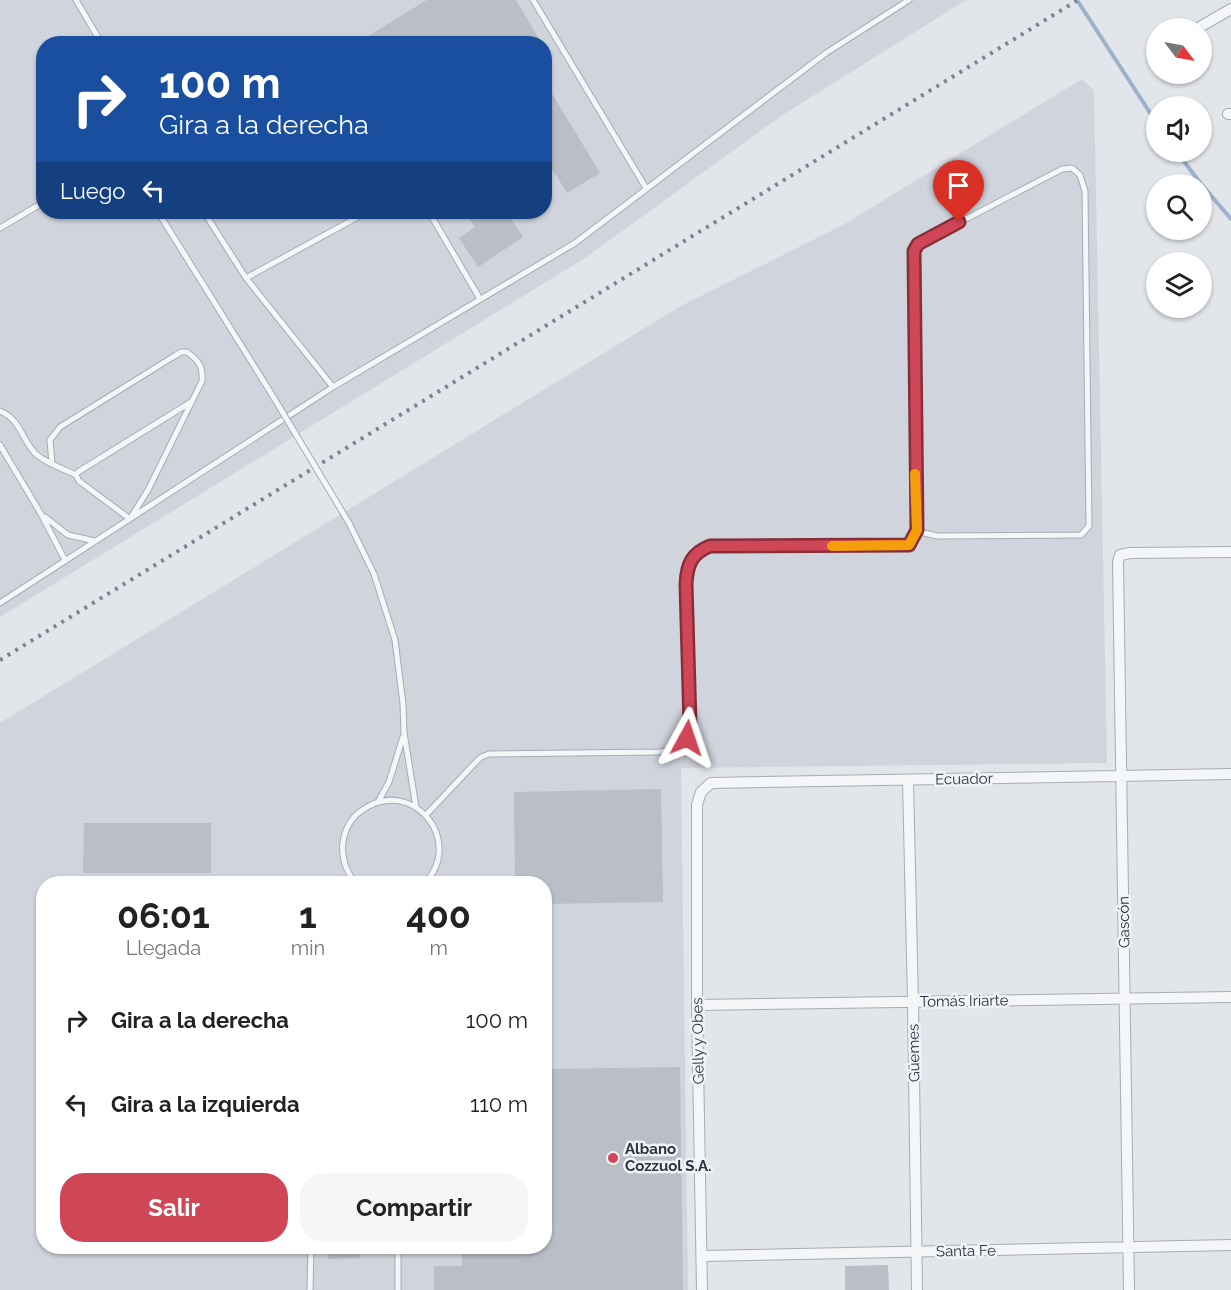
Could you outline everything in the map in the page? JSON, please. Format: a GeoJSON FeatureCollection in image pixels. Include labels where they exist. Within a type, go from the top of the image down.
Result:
{"type":"FeatureCollection","features":[{"type":"Feature","properties":{"kind":"street"},"geometry":{"type":"LineString","coordinates":[[1212,20],[1231,9]]}},
{"type":"Feature","properties":{"kind":"street","name":"Gascón"},"geometry":{"type":"LineString","coordinates":[[1129,1290],[1118,562],[1120,555],[1231,552]]}},
{"type":"Feature","properties":{"kind":"street","name":"Ecuador"},"geometry":{"type":"LineString","coordinates":[[701,792],[711,783],[1231,774]]}},
{"type":"Feature","properties":{"kind":"street","name":"Güemes"},"geometry":{"type":"LineString","coordinates":[[908,781],[916,1290]]}},
{"type":"Feature","properties":{"kind":"street","name":"Gelly y Obes"},"geometry":{"type":"LineString","coordinates":[[701,792],[697,805],[702,1290]]}},
{"type":"Feature","properties":{"kind":"street","name":"Tomás Iriarte"},"geometry":{"type":"LineString","coordinates":[[698,1005],[1231,997]]}},
{"type":"Feature","properties":{"kind":"street","name":"Santa Fe"},"geometry":{"type":"LineString","coordinates":[[702,1256],[1231,1245]]}},
{"type":"Feature","properties":{"kind":"lane"},"geometry":{"type":"LineString","coordinates":[[76,0],[97,36]]}},
{"type":"Feature","properties":{"kind":"lane"},"geometry":{"type":"LineString","coordinates":[[533,0],[646,188]]}},
{"type":"Feature","properties":{"kind":"lane"},"geometry":{"type":"LineString","coordinates":[[894,0],[898,7]]}},
{"type":"Feature","properties":{"kind":"lane"},"geometry":{"type":"LineString","coordinates":[[0,603],[333,387],[575,243],[826,53],[909,0]]}},
{"type":"Feature","properties":{"kind":"lane"},"geometry":{"type":"LineString","coordinates":[[426,815],[481,757],[489,754],[658,752],[669,751],[679,746],[687,738],[690,724],[687,569],[691,559],[699,551],[710,546],[909,545],[916,531],[914,251],[918,244],[1062,169],[1072,168],[1080,175],[1085,191],[1089,526],[1081,535],[937,536],[916,531]]}},
{"type":"Feature","properties":{"kind":"lane"},"geometry":{"type":"LineString","coordinates":[[0,228],[36,207]]}},
{"type":"Feature","properties":{"kind":"lane"},"geometry":{"type":"LineString","coordinates":[[163,219],[349,523],[374,574],[395,640],[404,704],[404,733],[416,807]]}},
{"type":"Feature","properties":{"kind":"lane"},"geometry":{"type":"LineString","coordinates":[[208,219],[246,278],[333,387]]}},
{"type":"Feature","properties":{"kind":"lane"},"geometry":{"type":"LineString","coordinates":[[246,278],[354,219]]}},
{"type":"Feature","properties":{"kind":"lane"},"geometry":{"type":"LineString","coordinates":[[433,219],[480,299]]}},
{"type":"Feature","properties":{"kind":"lane"},"geometry":{"type":"LineString","coordinates":[[52,464],[50,440],[60,427],[181,352],[187,352],[199,362],[203,369],[202,381],[148,490],[130,519]]}},
{"type":"Feature","properties":{"kind":"lane"},"geometry":{"type":"LineString","coordinates":[[76,475],[80,470],[191,402]]}},
{"type":"Feature","properties":{"kind":"lane"},"geometry":{"type":"LineString","coordinates":[[0,411],[15,420],[36,454],[76,475],[79,481],[130,519]]}},
{"type":"Feature","properties":{"kind":"lane"},"geometry":{"type":"LineString","coordinates":[[0,445],[65,560]]}},
{"type":"Feature","properties":{"kind":"lane"},"geometry":{"type":"LineString","coordinates":[[41,514],[68,535],[96,541]]}},
{"type":"Feature","properties":{"kind":"lane"},"geometry":{"type":"LineString","coordinates":[[378,802],[389,782],[404,733]]}},
{"type":"Feature","properties":{"kind":"lane"},"geometry":{"type":"LineString","coordinates":[[351,876],[343,859],[344,835],[357,814],[367,807],[378,802],[397,801],[416,807],[434,826],[439,839],[440,852],[436,866],[429,876]]}},
{"type":"Feature","properties":{"kind":"lane"},"geometry":{"type":"LineString","coordinates":[[310,1290],[311,1254]]}},
{"type":"Feature","properties":{"kind":"lane"},"geometry":{"type":"LineString","coordinates":[[398,1254],[398,1290]]}},
{"type":"Feature","properties":{"kind":"shaded area"},"geometry":{"type":"Polygon","coordinates":[[[0,0],[966,0],[781,116],[585,258],[0,617],[0,0]]]}},
{"type":"Feature","properties":{"kind":"shaded area"},"geometry":{"type":"Polygon","coordinates":[[[1082,79],[1094,90],[1107,763],[681,768],[688,1290],[0,1290],[0,723],[679,307],[843,225],[1082,79]]]}},
{"type":"Feature","properties":{"kind":"building"},"geometry":{"type":"Polygon","coordinates":[[[427,0],[516,0],[537,36],[368,36],[427,0]]]}},
{"type":"Feature","properties":{"kind":"building"},"geometry":{"type":"Polygon","coordinates":[[[552,94],[600,173],[567,193],[552,169],[552,94]]]}},
{"type":"Feature","properties":{"kind":"building"},"geometry":{"type":"Polygon","coordinates":[[[470,219],[511,219],[523,237],[478,267],[459,238],[475,227],[470,219]]]}},
{"type":"Feature","properties":{"kind":"building"},"geometry":{"type":"Polygon","coordinates":[[[661,789],[663,902],[552,904],[552,876],[515,876],[514,792],[661,789]]]}},
{"type":"Feature","properties":{"kind":"building"},"geometry":{"type":"Polygon","coordinates":[[[84,823],[211,823],[211,873],[83,873],[84,823]]]}},
{"type":"Feature","properties":{"kind":"building","name":"Albano Cozzuol S.A."},"geometry":{"type":"Polygon","coordinates":[[[680,1067],[683,1290],[434,1290],[434,1266],[462,1266],[462,1254],[552,1254],[552,1069],[680,1067]]]}},
{"type":"Feature","properties":{"kind":"building"},"geometry":{"type":"Polygon","coordinates":[[[328,1254],[360,1254],[360,1258],[328,1259],[328,1254]]]}},
{"type":"Feature","properties":{"kind":"building"},"geometry":{"type":"Polygon","coordinates":[[[888,1265],[889,1290],[845,1290],[845,1266],[888,1265]]]}},
{"type":"Feature","properties":{"kind":"waterway"},"geometry":{"type":"LineString","coordinates":[[1077,0],[1146,107]]}},
{"type":"Feature","properties":{"kind":"waterway"},"geometry":{"type":"LineString","coordinates":[[1184,162],[1194,174]]}},
{"type":"Feature","properties":{"kind":"waterway"},"geometry":{"type":"LineString","coordinates":[[1212,197],[1231,219]]}},
{"type":"Feature","properties":{"kind":"railway"},"geometry":{"type":"LineString","coordinates":[[0,660],[1078,0]]}},
{"type":"Feature","properties":{"kind":"slow traffic"},"geometry":{"type":"LineString","coordinates":[[832,546],[909,545],[917,530],[915,474]]}},
{"type":"Feature","properties":{"kind":"place","name":"Albano Cozzuol S.A."},"geometry":{"type":"Point","coordinates":[613,1158]}},
{"type":"Feature","properties":{"kind":"route"},"geometry":{"type":"LineString","coordinates":[[687,738],[690,724],[686,584],[687,569],[691,559],[699,551],[710,546],[909,545],[917,530],[914,251],[918,244],[959,222]]}}]}
